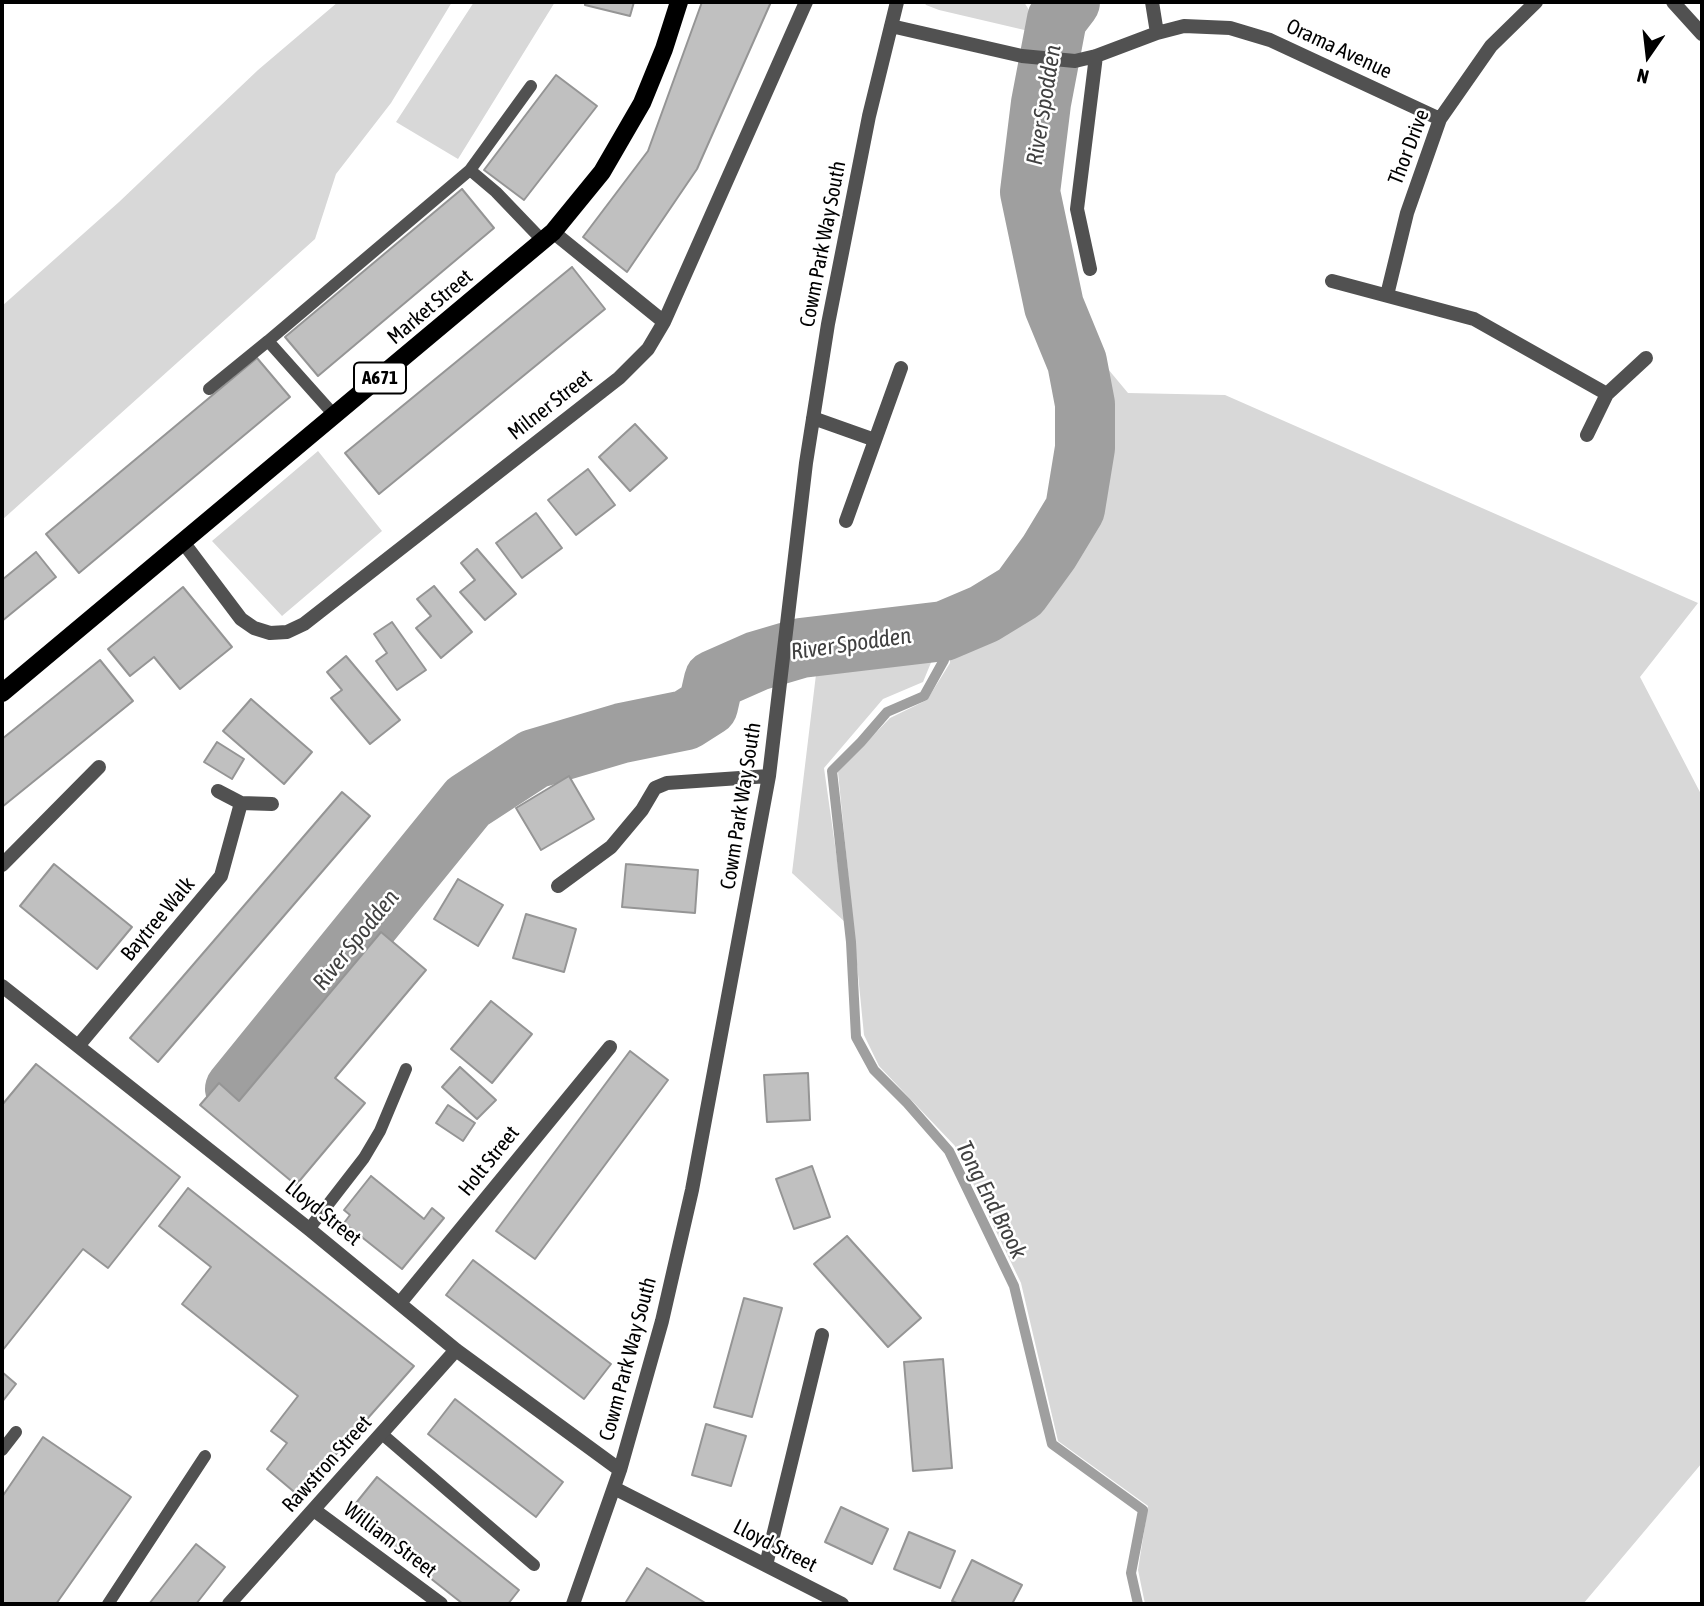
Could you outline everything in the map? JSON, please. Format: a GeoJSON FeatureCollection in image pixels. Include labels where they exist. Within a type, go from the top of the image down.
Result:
{"type":"FeatureCollection","features":[{"type":"Feature","properties":{"kind":"main road","name":"Market Street"},"geometry":{"type":"LineString","coordinates":[[2,694],[548,237],[602,172],[642,103],[679,2]]}},
{"type":"Feature","properties":{"kind":"street","name":"Milner Street"},"geometry":{"type":"LineString","coordinates":[[183,542],[241,619],[254,628],[270,633],[287,632],[304,624],[619,378],[648,349],[664,322],[806,2]]}},
{"type":"Feature","properties":{"kind":"street","name":"Cowm Park Way South"},"geometry":{"type":"LineString","coordinates":[[573,1604],[620,1470],[662,1321],[692,1190],[769,776],[789,601],[828,324],[864,142],[897,2]]}},
{"type":"Feature","properties":{"kind":"street"},"geometry":{"type":"LineString","coordinates":[[1152,2],[1157,33]]}},
{"type":"Feature","properties":{"kind":"street","name":"Thor Drive"},"geometry":{"type":"LineString","coordinates":[[1387,295],[1407,214],[1440,118],[1491,46],[1536,2]]}},
{"type":"Feature","properties":{"kind":"street"},"geometry":{"type":"LineString","coordinates":[[1673,2],[1702,34]]}},
{"type":"Feature","properties":{"kind":"street","name":"Orama Avenue"},"geometry":{"type":"LineString","coordinates":[[891,26],[1022,56],[1075,61],[1184,26],[1230,28],[1270,40],[1440,118]]}},
{"type":"Feature","properties":{"kind":"street"},"geometry":{"type":"LineString","coordinates":[[1090,270],[1077,209],[1096,56]]}},
{"type":"Feature","properties":{"kind":"street"},"geometry":{"type":"LineString","coordinates":[[548,237],[664,322]]}},
{"type":"Feature","properties":{"kind":"street"},"geometry":{"type":"LineString","coordinates":[[1332,281],[1474,318],[1607,394]]}},
{"type":"Feature","properties":{"kind":"street"},"geometry":{"type":"LineString","coordinates":[[1587,435],[1607,394],[1646,359]]}},
{"type":"Feature","properties":{"kind":"street"},"geometry":{"type":"LineString","coordinates":[[846,521],[901,368]]}},
{"type":"Feature","properties":{"kind":"street"},"geometry":{"type":"LineString","coordinates":[[813,418],[875,440]]}},
{"type":"Feature","properties":{"kind":"street"},"geometry":{"type":"LineString","coordinates":[[2,865],[99,767]]}},
{"type":"Feature","properties":{"kind":"street"},"geometry":{"type":"LineString","coordinates":[[558,886],[611,847],[642,810],[656,788],[667,783],[769,776]]}},
{"type":"Feature","properties":{"kind":"street"},"geometry":{"type":"LineString","coordinates":[[218,791],[241,803],[272,804]]}},
{"type":"Feature","properties":{"kind":"street","name":"Baytree Walk"},"geometry":{"type":"LineString","coordinates":[[78,1046],[221,876],[241,803]]}},
{"type":"Feature","properties":{"kind":"street","name":"Lloyd Street"},"geometry":{"type":"LineString","coordinates":[[2,986],[309,1229],[456,1350],[620,1470]]}},
{"type":"Feature","properties":{"kind":"street","name":"Holt Street"},"geometry":{"type":"LineString","coordinates":[[400,1303],[610,1046]]}},
{"type":"Feature","properties":{"kind":"street"},"geometry":{"type":"LineString","coordinates":[[766,1565],[822,1335]]}},
{"type":"Feature","properties":{"kind":"street","name":"Rawstron Street"},"geometry":{"type":"LineString","coordinates":[[229,1604],[456,1350]]}},
{"type":"Feature","properties":{"kind":"street","name":"Lloyd Street"},"geometry":{"type":"LineString","coordinates":[[614,1488],[842,1604]]}},
{"type":"Feature","properties":{"kind":"street","name":"William Street"},"geometry":{"type":"LineString","coordinates":[[314,1510],[440,1604]]}},
{"type":"Feature","properties":{"kind":"lane"},"geometry":{"type":"LineString","coordinates":[[209,388],[470,170],[531,86]]}},
{"type":"Feature","properties":{"kind":"lane"},"geometry":{"type":"LineString","coordinates":[[470,170],[548,237]]}},
{"type":"Feature","properties":{"kind":"lane"},"geometry":{"type":"LineString","coordinates":[[268,341],[335,416]]}},
{"type":"Feature","properties":{"kind":"lane"},"geometry":{"type":"LineString","coordinates":[[309,1229],[364,1158],[380,1130],[406,1069]]}},
{"type":"Feature","properties":{"kind":"lane"},"geometry":{"type":"LineString","coordinates":[[2,1450],[16,1432]]}},
{"type":"Feature","properties":{"kind":"lane"},"geometry":{"type":"LineString","coordinates":[[382,1434],[534,1564]]}},
{"type":"Feature","properties":{"kind":"lane"},"geometry":{"type":"LineString","coordinates":[[108,1604],[205,1456]]}},
{"type":"Feature","properties":{"kind":"shaded area"},"geometry":{"type":"Polygon","coordinates":[[[338,2],[452,2],[391,103],[336,174],[315,239],[2,520],[2,306],[119,202],[258,70],[338,2]]]}},
{"type":"Feature","properties":{"kind":"shaded area"},"geometry":{"type":"Polygon","coordinates":[[[474,2],[555,2],[458,159],[396,122],[474,2]]]}},
{"type":"Feature","properties":{"kind":"shaded area"},"geometry":{"type":"Polygon","coordinates":[[[924,2],[1024,2],[1036,21],[1033,32],[939,10],[924,2]]]}},
{"type":"Feature","properties":{"kind":"shaded area"},"geometry":{"type":"Polygon","coordinates":[[[1093,351],[1128,393],[1225,395],[1698,603],[1640,677],[1702,796],[1702,1463],[1583,1604],[1145,1604],[1138,1570],[1148,1506],[1058,1441],[1021,1283],[955,1146],[879,1066],[864,1035],[838,772],[890,718],[927,700],[950,663],[950,641],[1021,604],[1086,516],[1098,465],[1097,393],[1093,351]]]}},
{"type":"Feature","properties":{"kind":"shaded area"},"geometry":{"type":"Polygon","coordinates":[[[318,451],[382,531],[282,616],[212,541],[318,451]]]}},
{"type":"Feature","properties":{"kind":"shaded area"},"geometry":{"type":"Polygon","coordinates":[[[923,645],[937,648],[923,682],[883,699],[824,768],[846,923],[792,873],[818,658],[923,645]]]}},
{"type":"Feature","properties":{"kind":"building"},"geometry":{"type":"Polygon","coordinates":[[[585,2],[634,2],[630,16],[585,5],[585,2]]]}},
{"type":"Feature","properties":{"kind":"building"},"geometry":{"type":"Polygon","coordinates":[[[702,2],[771,2],[697,169],[627,272],[583,237],[648,151],[702,2]]]}},
{"type":"Feature","properties":{"kind":"building"},"geometry":{"type":"Polygon","coordinates":[[[556,75],[597,106],[524,200],[484,170],[556,75]]]}},
{"type":"Feature","properties":{"kind":"building"},"geometry":{"type":"Polygon","coordinates":[[[462,189],[494,228],[318,376],[285,337],[462,189]]]}},
{"type":"Feature","properties":{"kind":"building"},"geometry":{"type":"Polygon","coordinates":[[[572,267],[605,309],[379,494],[345,453],[572,267]]]}},
{"type":"Feature","properties":{"kind":"building"},"geometry":{"type":"Polygon","coordinates":[[[257,358],[290,397],[79,573],[46,534],[257,358]]]}},
{"type":"Feature","properties":{"kind":"building"},"geometry":{"type":"Polygon","coordinates":[[[635,424],[667,458],[630,491],[599,457],[635,424]]]}},
{"type":"Feature","properties":{"kind":"building"},"geometry":{"type":"Polygon","coordinates":[[[588,469],[615,505],[576,535],[548,500],[588,469]]]}},
{"type":"Feature","properties":{"kind":"building"},"geometry":{"type":"Polygon","coordinates":[[[536,513],[562,548],[522,578],[496,543],[536,513]]]}},
{"type":"Feature","properties":{"kind":"building"},"geometry":{"type":"Polygon","coordinates":[[[477,549],[516,594],[485,620],[460,592],[475,580],[461,563],[477,549]]]}},
{"type":"Feature","properties":{"kind":"building"},"geometry":{"type":"Polygon","coordinates":[[[36,552],[56,577],[2,621],[2,580],[36,552]]]}},
{"type":"Feature","properties":{"kind":"building"},"geometry":{"type":"Polygon","coordinates":[[[434,586],[472,632],[441,658],[416,628],[431,616],[417,599],[434,586]]]}},
{"type":"Feature","properties":{"kind":"building"},"geometry":{"type":"Polygon","coordinates":[[[183,587],[232,647],[180,689],[154,657],[130,676],[108,649],[183,587]]]}},
{"type":"Feature","properties":{"kind":"building"},"geometry":{"type":"Polygon","coordinates":[[[392,622],[426,670],[397,690],[376,661],[387,653],[374,634],[392,622]]]}},
{"type":"Feature","properties":{"kind":"building"},"geometry":{"type":"Polygon","coordinates":[[[346,656],[400,720],[370,744],[331,698],[342,690],[327,672],[346,656]]]}},
{"type":"Feature","properties":{"kind":"building"},"geometry":{"type":"Polygon","coordinates":[[[100,660],[133,701],[2,807],[2,739],[100,660]]]}},
{"type":"Feature","properties":{"kind":"building"},"geometry":{"type":"Polygon","coordinates":[[[251,699],[312,752],[284,784],[223,731],[251,699]]]}},
{"type":"Feature","properties":{"kind":"building"},"geometry":{"type":"Polygon","coordinates":[[[217,742],[244,759],[232,779],[204,762],[217,742]]]}},
{"type":"Feature","properties":{"kind":"building"},"geometry":{"type":"Polygon","coordinates":[[[569,776],[594,819],[541,850],[516,808],[569,776]]]}},
{"type":"Feature","properties":{"kind":"building"},"geometry":{"type":"Polygon","coordinates":[[[342,792],[370,816],[158,1062],[130,1038],[342,792]]]}},
{"type":"Feature","properties":{"kind":"building"},"geometry":{"type":"Polygon","coordinates":[[[54,864],[132,927],[97,969],[20,906],[54,864]]]}},
{"type":"Feature","properties":{"kind":"building"},"geometry":{"type":"Polygon","coordinates":[[[626,864],[698,870],[695,913],[622,907],[626,864]]]}},
{"type":"Feature","properties":{"kind":"building"},"geometry":{"type":"Polygon","coordinates":[[[458,879],[503,905],[478,946],[434,919],[458,879]]]}},
{"type":"Feature","properties":{"kind":"building"},"geometry":{"type":"Polygon","coordinates":[[[526,914],[576,929],[564,972],[513,958],[526,914]]]}},
{"type":"Feature","properties":{"kind":"building"},"geometry":{"type":"Polygon","coordinates":[[[381,932],[426,970],[335,1078],[365,1103],[296,1185],[200,1105],[219,1083],[239,1101],[381,932]]]}},
{"type":"Feature","properties":{"kind":"building"},"geometry":{"type":"Polygon","coordinates":[[[491,1001],[532,1034],[492,1083],[451,1049],[491,1001]]]}},
{"type":"Feature","properties":{"kind":"building"},"geometry":{"type":"Polygon","coordinates":[[[630,1051],[668,1080],[535,1259],[496,1231],[630,1051]]]}},
{"type":"Feature","properties":{"kind":"building"},"geometry":{"type":"Polygon","coordinates":[[[36,1064],[180,1177],[108,1268],[83,1249],[2,1351],[2,1105],[36,1064]]]}},
{"type":"Feature","properties":{"kind":"building"},"geometry":{"type":"Polygon","coordinates":[[[460,1067],[496,1100],[477,1119],[442,1087],[460,1067]]]}},
{"type":"Feature","properties":{"kind":"building"},"geometry":{"type":"Polygon","coordinates":[[[808,1073],[810,1120],[767,1122],[764,1075],[808,1073]]]}},
{"type":"Feature","properties":{"kind":"building"},"geometry":{"type":"Polygon","coordinates":[[[448,1105],[475,1123],[463,1141],[436,1123],[448,1105]]]}},
{"type":"Feature","properties":{"kind":"building"},"geometry":{"type":"Polygon","coordinates":[[[812,1166],[830,1217],[794,1229],[776,1179],[812,1166]]]}},
{"type":"Feature","properties":{"kind":"building"},"geometry":{"type":"Polygon","coordinates":[[[371,1176],[424,1219],[432,1208],[444,1218],[402,1269],[344,1223],[350,1215],[344,1210],[371,1176]]]}},
{"type":"Feature","properties":{"kind":"building"},"geometry":{"type":"Polygon","coordinates":[[[188,1188],[414,1366],[299,1496],[267,1469],[287,1443],[271,1431],[298,1396],[182,1304],[211,1267],[159,1226],[188,1188]]]}},
{"type":"Feature","properties":{"kind":"building"},"geometry":{"type":"Polygon","coordinates":[[[847,1236],[921,1318],[888,1347],[814,1264],[847,1236]]]}},
{"type":"Feature","properties":{"kind":"building"},"geometry":{"type":"Polygon","coordinates":[[[473,1260],[611,1364],[584,1399],[446,1295],[473,1260]]]}},
{"type":"Feature","properties":{"kind":"building"},"geometry":{"type":"Polygon","coordinates":[[[744,1298],[782,1308],[752,1417],[714,1407],[744,1298]]]}},
{"type":"Feature","properties":{"kind":"building"},"geometry":{"type":"Polygon","coordinates":[[[943,1359],[952,1468],[913,1471],[904,1362],[943,1359]]]}},
{"type":"Feature","properties":{"kind":"building"},"geometry":{"type":"Polygon","coordinates":[[[2,1372],[16,1384],[2,1402],[2,1372]]]}},
{"type":"Feature","properties":{"kind":"building"},"geometry":{"type":"Polygon","coordinates":[[[455,1399],[563,1482],[536,1517],[428,1434],[455,1399]]]}},
{"type":"Feature","properties":{"kind":"building"},"geometry":{"type":"Polygon","coordinates":[[[706,1424],[746,1436],[731,1486],[692,1475],[706,1424]]]}},
{"type":"Feature","properties":{"kind":"building"},"geometry":{"type":"Polygon","coordinates":[[[43,1437],[131,1497],[56,1604],[2,1604],[2,1497],[43,1437]]]}},
{"type":"Feature","properties":{"kind":"building"},"geometry":{"type":"Polygon","coordinates":[[[377,1477],[519,1590],[508,1604],[463,1604],[348,1513],[377,1477]]]}},
{"type":"Feature","properties":{"kind":"building"},"geometry":{"type":"Polygon","coordinates":[[[841,1507],[888,1529],[872,1564],[825,1542],[841,1507]]]}},
{"type":"Feature","properties":{"kind":"building"},"geometry":{"type":"Polygon","coordinates":[[[909,1532],[955,1551],[940,1588],[894,1569],[909,1532]]]}},
{"type":"Feature","properties":{"kind":"building"},"geometry":{"type":"Polygon","coordinates":[[[196,1544],[225,1567],[196,1604],[149,1604],[196,1544]]]}},
{"type":"Feature","properties":{"kind":"building"},"geometry":{"type":"Polygon","coordinates":[[[972,1560],[1022,1585],[1012,1604],[959,1604],[952,1601],[972,1560]]]}},
{"type":"Feature","properties":{"kind":"building"},"geometry":{"type":"Polygon","coordinates":[[[647,1568],[707,1604],[629,1604],[626,1602],[647,1568]]]}},
{"type":"Feature","properties":{"kind":"waterway","name":"River Spodden"},"geometry":{"type":"LineString","coordinates":[[235,1089],[468,802],[534,759],[622,733],[686,720],[708,706],[714,680],[757,661],[801,648],[944,631],[984,614],[1020,592],[1075,509],[1085,448],[1085,404],[1077,362],[1054,306],[1030,192],[1041,103],[1057,19],[1070,2]]}},
{"type":"Feature","properties":{"kind":"waterway","name":"Tong End Brook"},"geometry":{"type":"LineString","coordinates":[[944,631],[944,660],[924,696],[887,712],[832,771],[851,942],[856,1037],[874,1070],[949,1151],[1014,1286],[1052,1444],[1143,1510],[1131,1573],[1138,1604]]}}]}
